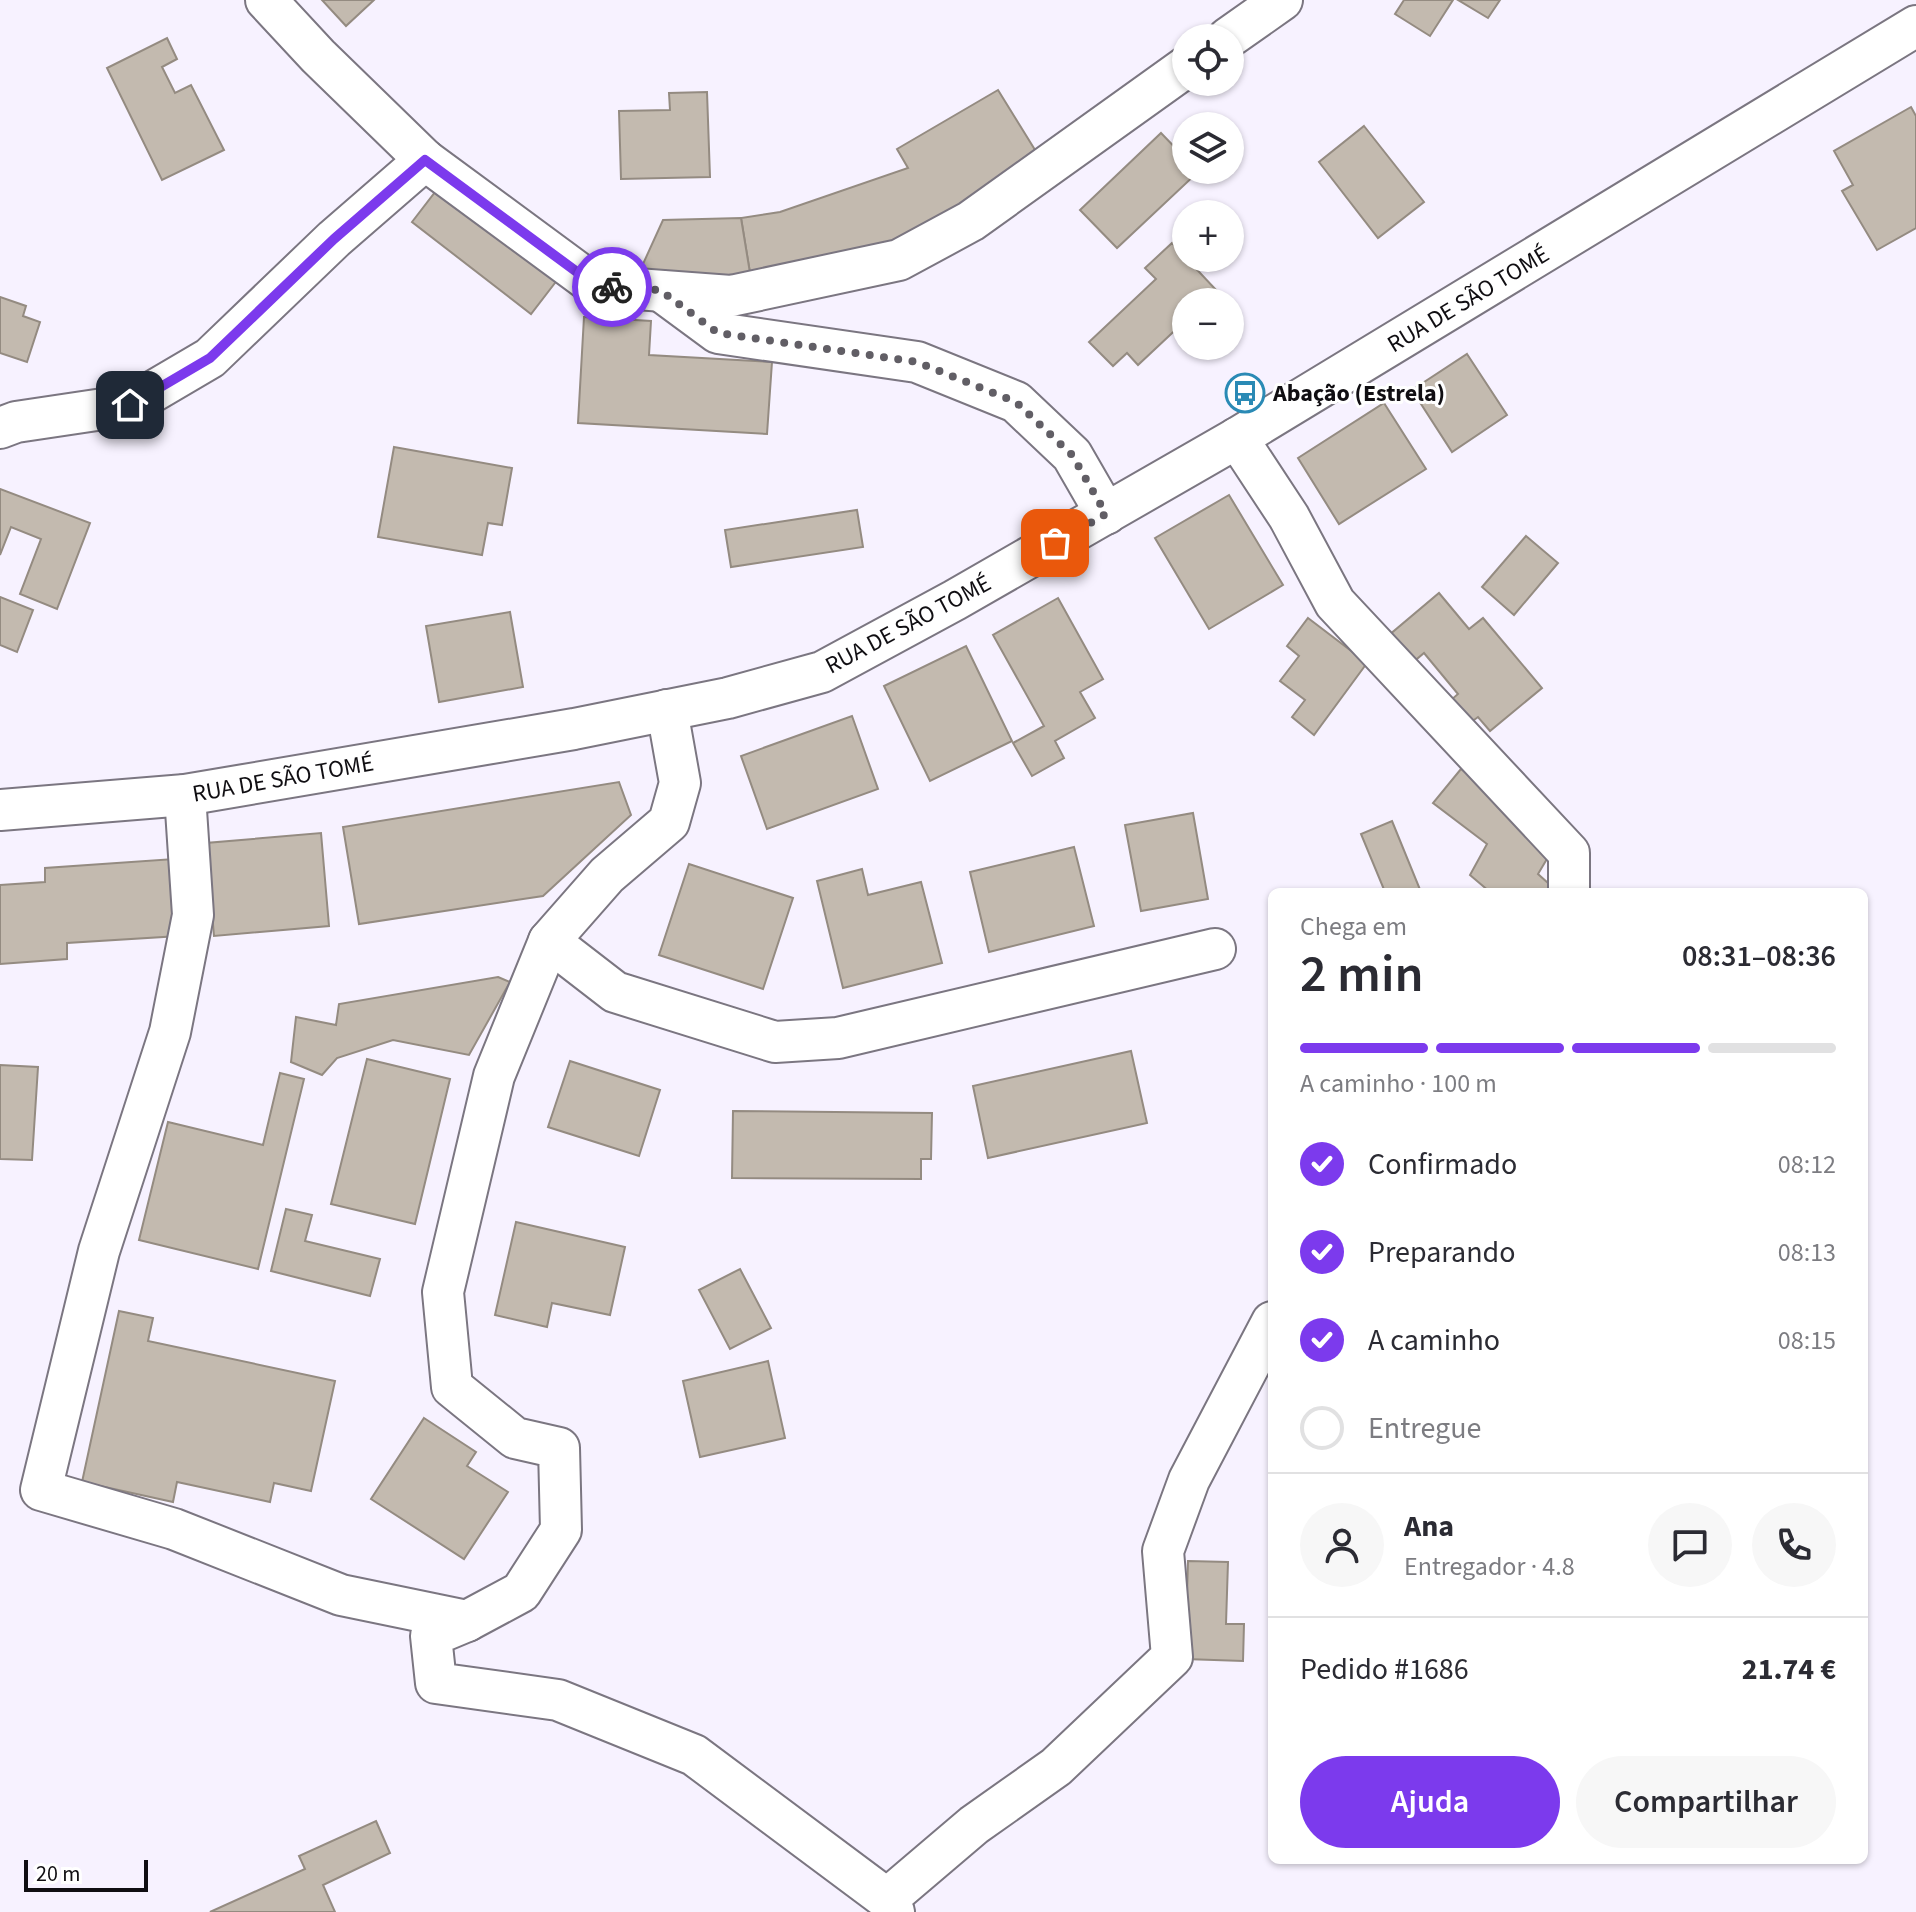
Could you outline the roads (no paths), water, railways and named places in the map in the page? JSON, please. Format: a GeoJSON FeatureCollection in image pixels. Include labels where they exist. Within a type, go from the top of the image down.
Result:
{"type":"FeatureCollection","features":[{"type":"Feature","properties":{"kind":"street"},"geometry":{"type":"LineString","coordinates":[[266,0],[318,56],[425,160],[596,286],[731,296],[899,260],[971,221],[1172,77]]}},
{"type":"Feature","properties":{"kind":"street"},"geometry":{"type":"LineString","coordinates":[[1244,27],[1282,0]]}},
{"type":"Feature","properties":{"kind":"street","name":"RUA DE SÃO TOMÉ"},"geometry":{"type":"LineString","coordinates":[[0,810],[185,795],[574,729],[728,698],[822,672],[955,600],[1237,438],[1916,26]]}},
{"type":"Feature","properties":{"kind":"street"},"geometry":{"type":"LineString","coordinates":[[0,428],[16,422],[130,405],[210,358],[334,239],[425,160]]}},
{"type":"Feature","properties":{"kind":"street"},"geometry":{"type":"LineString","coordinates":[[660,290],[718,333],[917,362],[1016,402],[1072,455],[1106,514]]}},
{"type":"Feature","properties":{"kind":"street"},"geometry":{"type":"LineString","coordinates":[[1237,438],[1289,517],[1335,603],[1569,853],[1569,888]]}},
{"type":"Feature","properties":{"kind":"street"},"geometry":{"type":"LineString","coordinates":[[667,710],[680,783],[669,822],[607,875],[549,941],[494,1076],[443,1292],[452,1387],[515,1438],[559,1448],[561,1530],[521,1592],[431,1636],[436,1683],[558,1700],[694,1755],[890,1905],[974,1825],[1056,1767],[1172,1657],[1163,1551],[1189,1480],[1268,1330]]}},
{"type":"Feature","properties":{"kind":"street"},"geometry":{"type":"LineString","coordinates":[[185,795],[193,915],[170,1032],[99,1251],[41,1490],[174,1529],[341,1595],[467,1621]]}},
{"type":"Feature","properties":{"kind":"street"},"geometry":{"type":"LineString","coordinates":[[549,941],[615,992],[775,1042],[838,1038],[1215,949]]}},
{"type":"Feature","properties":{"kind":"place","name":"Abação (Estrela)"},"geometry":{"type":"Point","coordinates":[1245,393]}}]}
